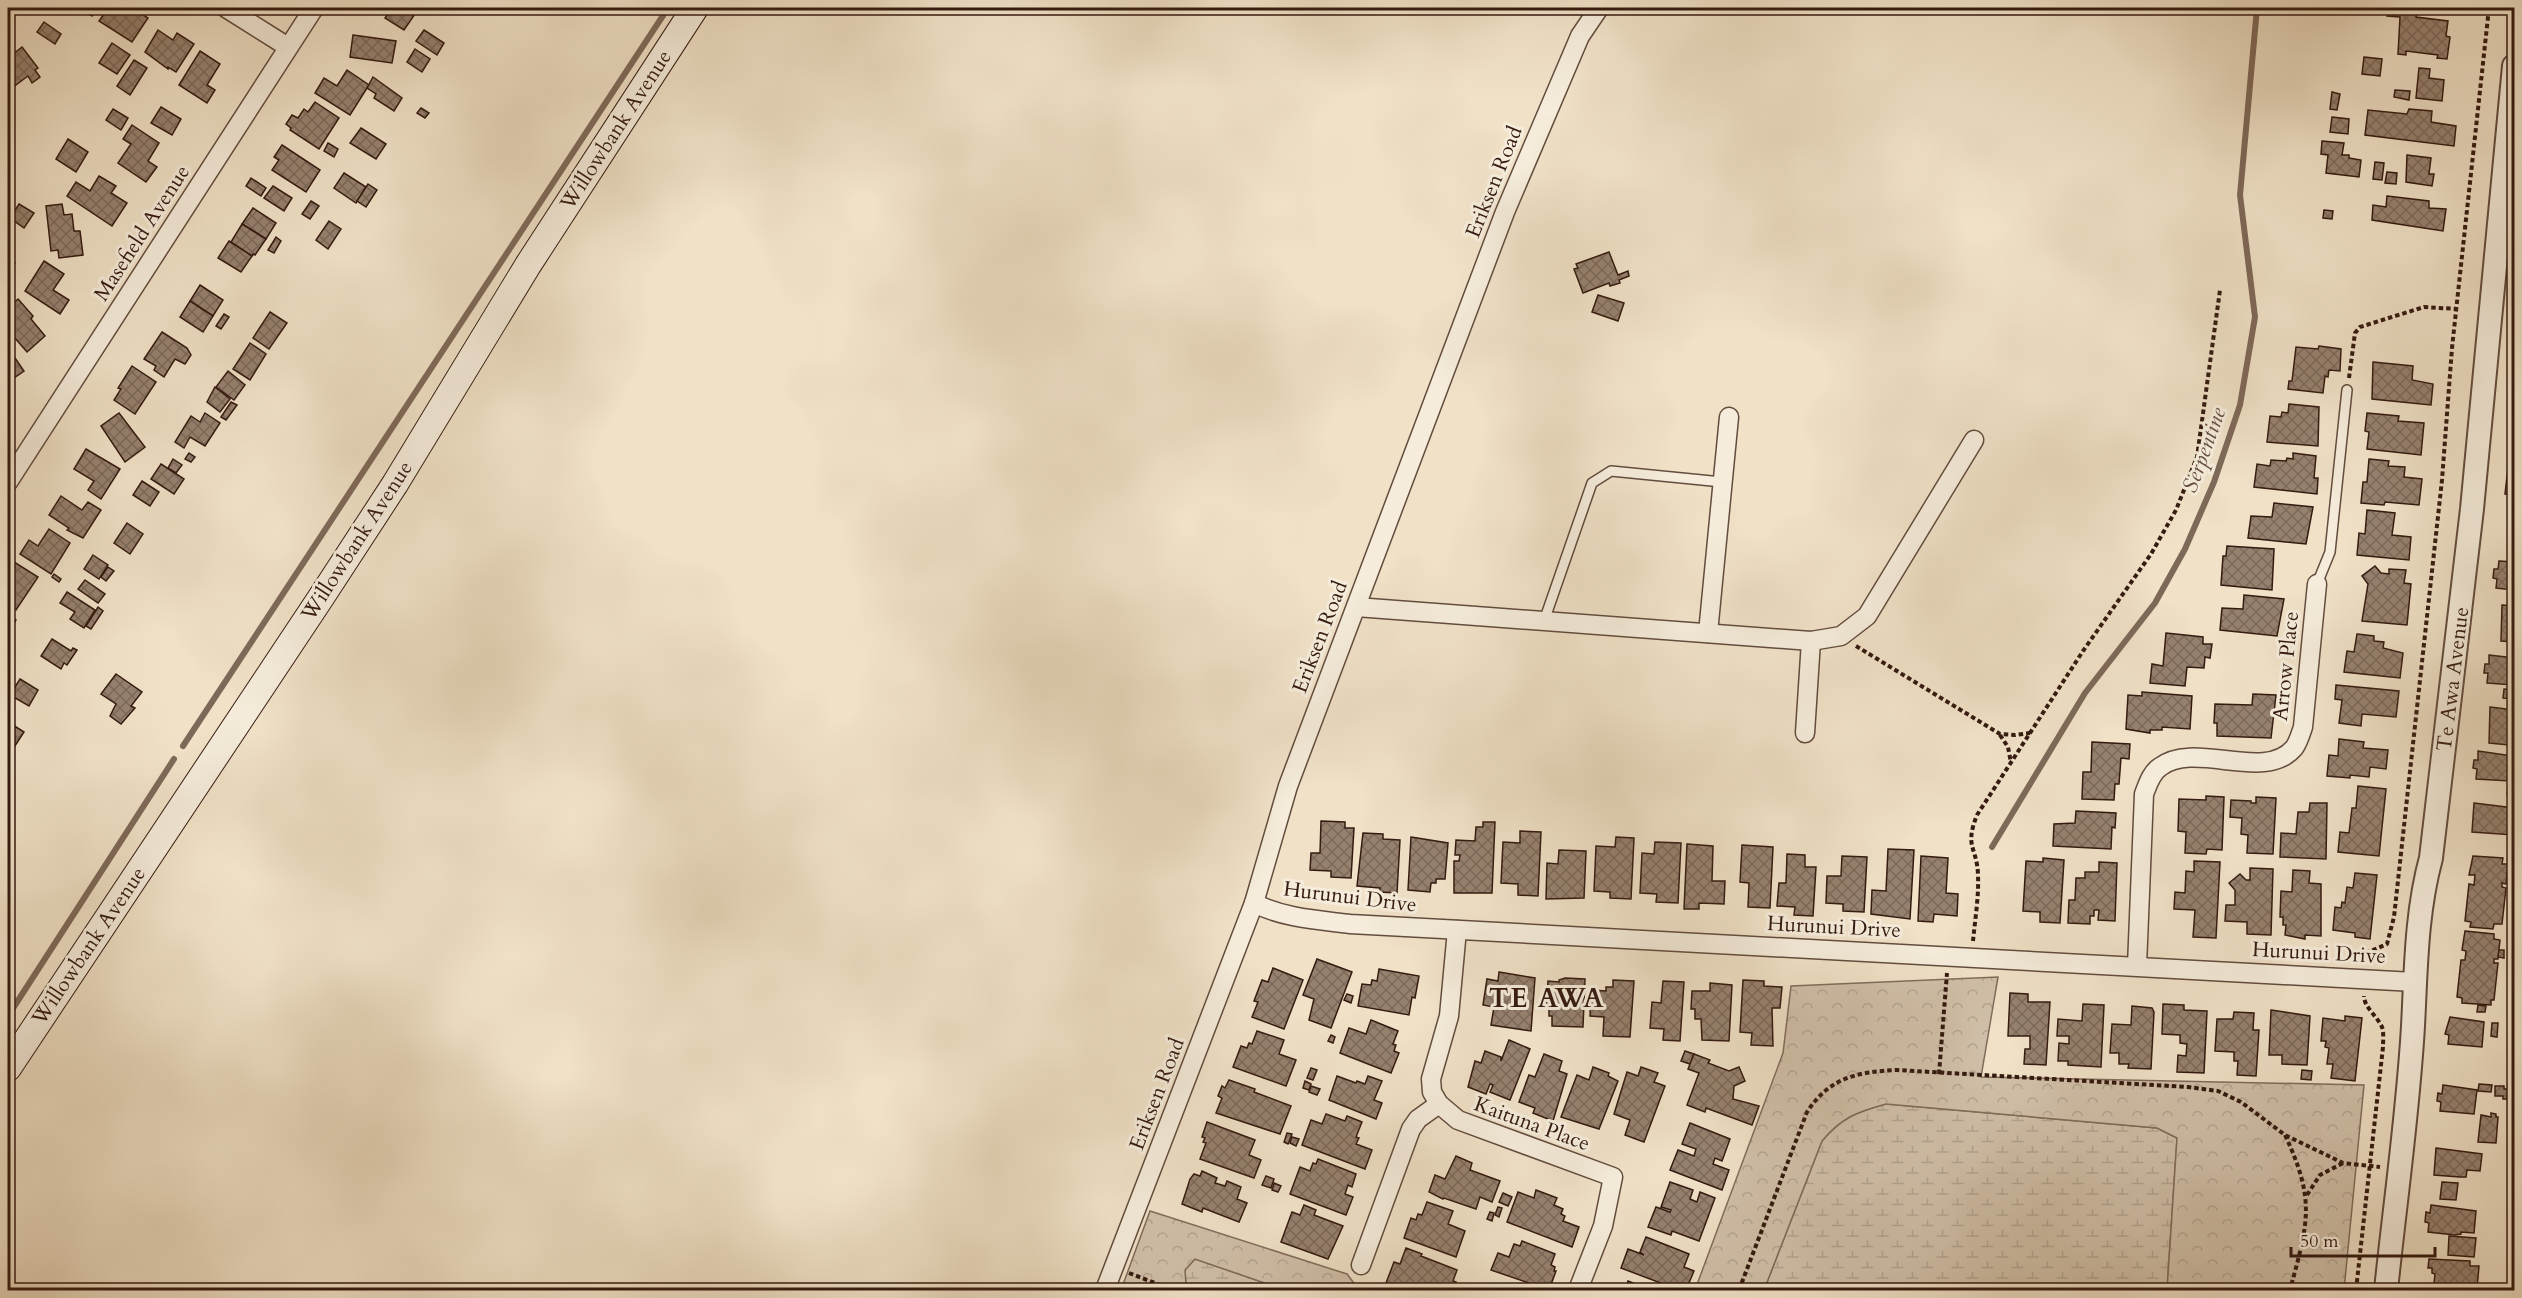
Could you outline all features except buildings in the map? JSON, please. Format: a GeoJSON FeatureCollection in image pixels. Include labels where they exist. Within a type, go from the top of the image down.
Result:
{"type":"FeatureCollection","features":[{"type":"Feature","properties":{"kind":"main road","name":"Willowbank Avenue"},"geometry":{"type":"LineString","coordinates":[[8,1068],[333,580],[395,484],[528,266],[695,8]]}},
{"type":"Feature","properties":{"kind":"street"},"geometry":{"type":"LineString","coordinates":[[226,8],[288,47]]}},
{"type":"Feature","properties":{"kind":"street","name":"Masefield Avenue"},"geometry":{"type":"LineString","coordinates":[[8,482],[314,8]]}},
{"type":"Feature","properties":{"kind":"street","name":"Eriksen Road"},"geometry":{"type":"LineString","coordinates":[[1105,1290],[1254,903],[1288,786],[1505,212],[1580,36],[1599,8]]}},
{"type":"Feature","properties":{"kind":"street","name":"Te Awa Avenue"},"geometry":{"type":"LineString","coordinates":[[2386,1290],[2413,1026],[2414,982],[2423,888],[2431,858],[2456,660],[2514,66]]}},
{"type":"Feature","properties":{"kind":"street"},"geometry":{"type":"LineString","coordinates":[[1708,633],[1728,417]]}},
{"type":"Feature","properties":{"kind":"street"},"geometry":{"type":"LineString","coordinates":[[1356,607],[1811,641],[1841,636],[1867,616],[1974,440]]}},
{"type":"Feature","properties":{"kind":"street","name":"Arrow Place"},"geometry":{"type":"LineString","coordinates":[[2137,966],[2144,794],[2150,777],[2161,766],[2176,761],[2191,758],[2258,763],[2278,759],[2294,748],[2303,727],[2317,584]]}},
{"type":"Feature","properties":{"kind":"street"},"geometry":{"type":"LineString","coordinates":[[1805,733],[1811,641]]}},
{"type":"Feature","properties":{"kind":"street","name":"Hurunui Drive"},"geometry":{"type":"LineString","coordinates":[[1254,903],[1269,910],[1314,920],[1457,930],[2414,982]]}},
{"type":"Feature","properties":{"kind":"street"},"geometry":{"type":"LineString","coordinates":[[1361,1265],[1411,1130],[1418,1119],[1438,1104],[1432,1092],[1431,1079],[1449,1016],[1457,930]]}},
{"type":"Feature","properties":{"kind":"street","name":"Kaituna Place"},"geometry":{"type":"LineString","coordinates":[[1438,1104],[1458,1120],[1613,1177],[1603,1226],[1578,1290]]}},
{"type":"Feature","properties":{"kind":"lane","name":"Arrow Place"},"geometry":{"type":"LineString","coordinates":[[2317,584],[2330,552],[2347,390]]}},
{"type":"Feature","properties":{"kind":"lane"},"geometry":{"type":"LineString","coordinates":[[1544,621],[1592,483],[1611,471],[1722,482]]}},
{"type":"Feature","properties":{"kind":"path"},"geometry":{"type":"LineString","coordinates":[[2356,1290],[2383,1047],[2383,1029],[2375,1014],[2364,1001],[2363,978],[2366,953],[2387,944],[2394,917],[2441,492],[2457,309],[2489,8]]}},
{"type":"Feature","properties":{"kind":"path"},"geometry":{"type":"LineString","coordinates":[[1972,957],[1978,873],[1971,849],[1970,832],[1977,815],[2083,651],[2151,554],[2176,510],[2197,457],[2220,290]]}},
{"type":"Feature","properties":{"kind":"path"},"geometry":{"type":"LineString","coordinates":[[2347,390],[2355,333],[2360,327],[2424,307],[2457,309]]}},
{"type":"Feature","properties":{"kind":"path"},"geometry":{"type":"LineString","coordinates":[[1841,636],[2000,734],[2008,747],[2011,763]]}},
{"type":"Feature","properties":{"kind":"path"},"geometry":{"type":"LineString","coordinates":[[2000,734],[2015,735],[2031,732]]}},
{"type":"Feature","properties":{"kind":"path"},"geometry":{"type":"LineString","coordinates":[[1939,1074],[1949,956]]}},
{"type":"Feature","properties":{"kind":"path"},"geometry":{"type":"LineString","coordinates":[[1739,1290],[1807,1112],[1819,1095],[1835,1084],[1873,1071],[1897,1070],[2188,1087],[2218,1091],[2241,1102],[2285,1135],[2343,1163],[2398,1168]]}},
{"type":"Feature","properties":{"kind":"path"},"geometry":{"type":"LineString","coordinates":[[2285,1135],[2299,1166],[2306,1196],[2307,1219],[2290,1290]]}},
{"type":"Feature","properties":{"kind":"path"},"geometry":{"type":"LineString","coordinates":[[2306,1196],[2320,1175],[2343,1163]]}},
{"type":"Feature","properties":{"kind":"path"},"geometry":{"type":"LineString","coordinates":[[1114,1267],[1173,1290]]}},
{"type":"Feature","properties":{"kind":"green space"},"geometry":{"type":"Polygon","coordinates":[[[1998,977],[1981,1077],[2364,1085],[2344,1290],[2167,1290],[2177,1138],[2157,1128],[1886,1104],[1851,1116],[1836,1126],[1822,1141],[1764,1290],[1695,1290],[1783,1053],[1791,986],[1998,977]]]}},
{"type":"Feature","properties":{"kind":"green space"},"geometry":{"type":"Polygon","coordinates":[[[1886,1104],[2157,1128],[2177,1138],[2167,1290],[1764,1290],[1822,1141],[1836,1126],[1851,1116],[1886,1104]]]}},
{"type":"Feature","properties":{"kind":"green space"},"geometry":{"type":"Polygon","coordinates":[[[1150,1211],[1347,1274],[1359,1290],[1285,1290],[1195,1259],[1185,1270],[1186,1285],[1200,1290],[1121,1290],[1150,1211]]]}},
{"type":"Feature","properties":{"kind":"green space"},"geometry":{"type":"Polygon","coordinates":[[[1195,1259],[1285,1290],[1200,1290],[1186,1285],[1185,1270],[1195,1259]]]}},
{"type":"Feature","properties":{"kind":"waterway"},"geometry":{"type":"LineString","coordinates":[[183,746],[668,8]]}},
{"type":"Feature","properties":{"kind":"waterway","name":"Serpentine"},"geometry":{"type":"LineString","coordinates":[[1992,847],[2085,693],[2155,603],[2185,549],[2214,482],[2240,405],[2255,317],[2240,195],[2257,8]]}},
{"type":"Feature","properties":{"kind":"waterway"},"geometry":{"type":"LineString","coordinates":[[8,1016],[174,759]]}},
{"type":"Feature","properties":{"kind":"district","name":"TE AWA"},"geometry":{"type":"Point","coordinates":[1547,998]}}]}
